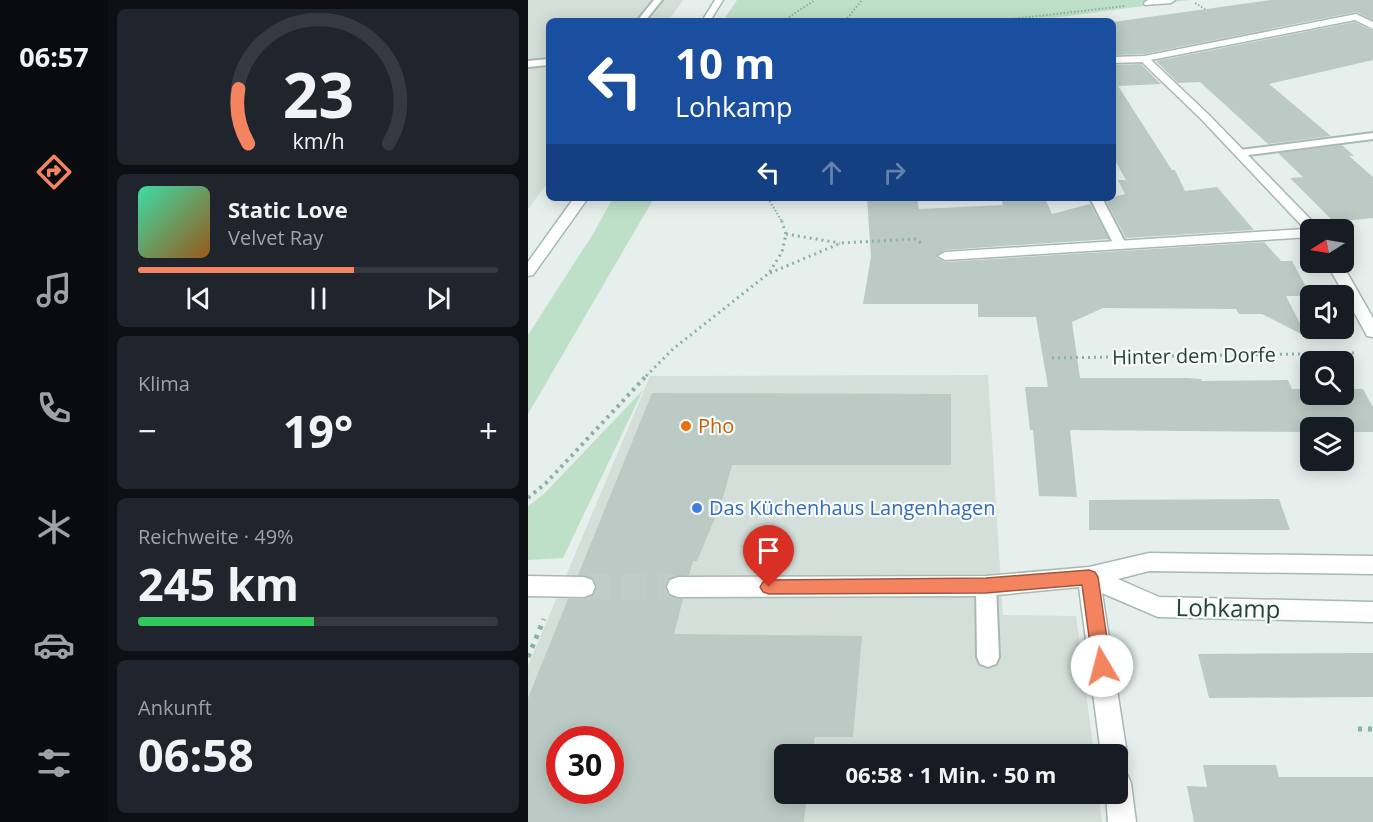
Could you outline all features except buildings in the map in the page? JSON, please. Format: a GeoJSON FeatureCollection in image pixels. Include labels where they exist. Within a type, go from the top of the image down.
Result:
{"type":"FeatureCollection","features":[{"type":"Feature","properties":{"kind":"street"},"geometry":{"type":"LineString","coordinates":[[708,18],[719,0]]}},
{"type":"Feature","properties":{"kind":"street"},"geometry":{"type":"LineString","coordinates":[[1148,3],[1171,0]]}},
{"type":"Feature","properties":{"kind":"street"},"geometry":{"type":"LineString","coordinates":[[1116,60],[1144,59],[1356,17],[1373,26]]}},
{"type":"Feature","properties":{"kind":"street"},"geometry":{"type":"LineString","coordinates":[[1144,59],[1240,153],[1301,219]]}},
{"type":"Feature","properties":{"kind":"street"},"geometry":{"type":"LineString","coordinates":[[528,272],[579,201]]}},
{"type":"Feature","properties":{"kind":"street"},"geometry":{"type":"LineString","coordinates":[[945,256],[1300,232]]}},
{"type":"Feature","properties":{"kind":"street"},"geometry":{"type":"LineString","coordinates":[[1339,273],[1373,332]]}},
{"type":"Feature","properties":{"kind":"street","name":"Lohkamp"},"geometry":{"type":"LineString","coordinates":[[678,587],[986,585],[1089,577],[1149,562],[1373,565]]}},
{"type":"Feature","properties":{"kind":"street"},"geometry":{"type":"LineString","coordinates":[[1089,577],[1113,744]]}},
{"type":"Feature","properties":{"kind":"street","name":"Lohkamp"},"geometry":{"type":"LineString","coordinates":[[1089,577],[1158,607],[1373,612]]}},
{"type":"Feature","properties":{"kind":"street"},"geometry":{"type":"LineString","coordinates":[[528,586],[584,587]]}},
{"type":"Feature","properties":{"kind":"street"},"geometry":{"type":"LineString","coordinates":[[1120,804],[1122,822]]}},
{"type":"Feature","properties":{"kind":"lane"},"geometry":{"type":"LineString","coordinates":[[643,18],[658,0]]}},
{"type":"Feature","properties":{"kind":"lane"},"geometry":{"type":"LineString","coordinates":[[528,64],[546,62]]}},
{"type":"Feature","properties":{"kind":"lane"},"geometry":{"type":"LineString","coordinates":[[1240,153],[1373,136]]}},
{"type":"Feature","properties":{"kind":"lane"},"geometry":{"type":"LineString","coordinates":[[1098,201],[1120,244]]}},
{"type":"Feature","properties":{"kind":"lane"},"geometry":{"type":"LineString","coordinates":[[986,585],[988,657]]}},
{"type":"Feature","properties":{"kind":"path"},"geometry":{"type":"LineString","coordinates":[[788,18],[815,0]]}},
{"type":"Feature","properties":{"kind":"path"},"geometry":{"type":"LineString","coordinates":[[847,18],[862,0]]}},
{"type":"Feature","properties":{"kind":"path"},"geometry":{"type":"LineString","coordinates":[[1020,18],[1148,3]]}},
{"type":"Feature","properties":{"kind":"path"},"geometry":{"type":"LineString","coordinates":[[769,273],[782,252],[786,234],[781,219],[770,201]]}},
{"type":"Feature","properties":{"kind":"path"},"geometry":{"type":"LineString","coordinates":[[786,234],[841,243],[915,239],[945,256]]}},
{"type":"Feature","properties":{"kind":"path"},"geometry":{"type":"LineString","coordinates":[[528,498],[546,483],[612,410],[673,349],[769,273],[841,243]]}},
{"type":"Feature","properties":{"kind":"path","name":"Hinter dem Dorfe"},"geometry":{"type":"LineString","coordinates":[[1052,358],[1361,353]]}},
{"type":"Feature","properties":{"kind":"path"},"geometry":{"type":"LineString","coordinates":[[528,657],[557,586]]}},
{"type":"Feature","properties":{"kind":"path"},"geometry":{"type":"LineString","coordinates":[[1358,729],[1373,729]]}},
{"type":"Feature","properties":{"kind":"shaded area"},"geometry":{"type":"Polygon","coordinates":[[[528,0],[683,0],[670,18],[546,18],[546,185],[528,209],[528,0]]]}},
{"type":"Feature","properties":{"kind":"shaded area"},"geometry":{"type":"Polygon","coordinates":[[[988,375],[1003,615],[1076,616],[1093,744],[774,744],[774,804],[1099,804],[1102,822],[528,822],[528,666],[650,376],[988,375]]]}},
{"type":"Feature","properties":{"kind":"green space"},"geometry":{"type":"Polygon","coordinates":[[[737,0],[1189,0],[1053,18],[725,18],[737,0]]]}},
{"type":"Feature","properties":{"kind":"green space"},"geometry":{"type":"Polygon","coordinates":[[[611,201],[652,201],[528,414],[528,335],[593,234],[611,201]]]}},
{"type":"Feature","properties":{"kind":"green space"},"geometry":{"type":"Polygon","coordinates":[[[643,390],[563,558],[528,560],[528,506],[544,494],[643,390]]]}},
{"type":"Feature","properties":{"kind":"tunnel"},"geometry":{"type":"LineString","coordinates":[[584,587],[678,587]]}},
{"type":"Feature","properties":{"kind":"place","name":"Pho"},"geometry":{"type":"Point","coordinates":[686,426]}},
{"type":"Feature","properties":{"kind":"place","name":"Das Küchenhaus Langenhagen"},"geometry":{"type":"Point","coordinates":[697,508]}},
{"type":"Feature","properties":{"kind":"route"},"geometry":{"type":"LineString","coordinates":[[769,587],[986,585],[1089,577],[1102,666]]}}]}
